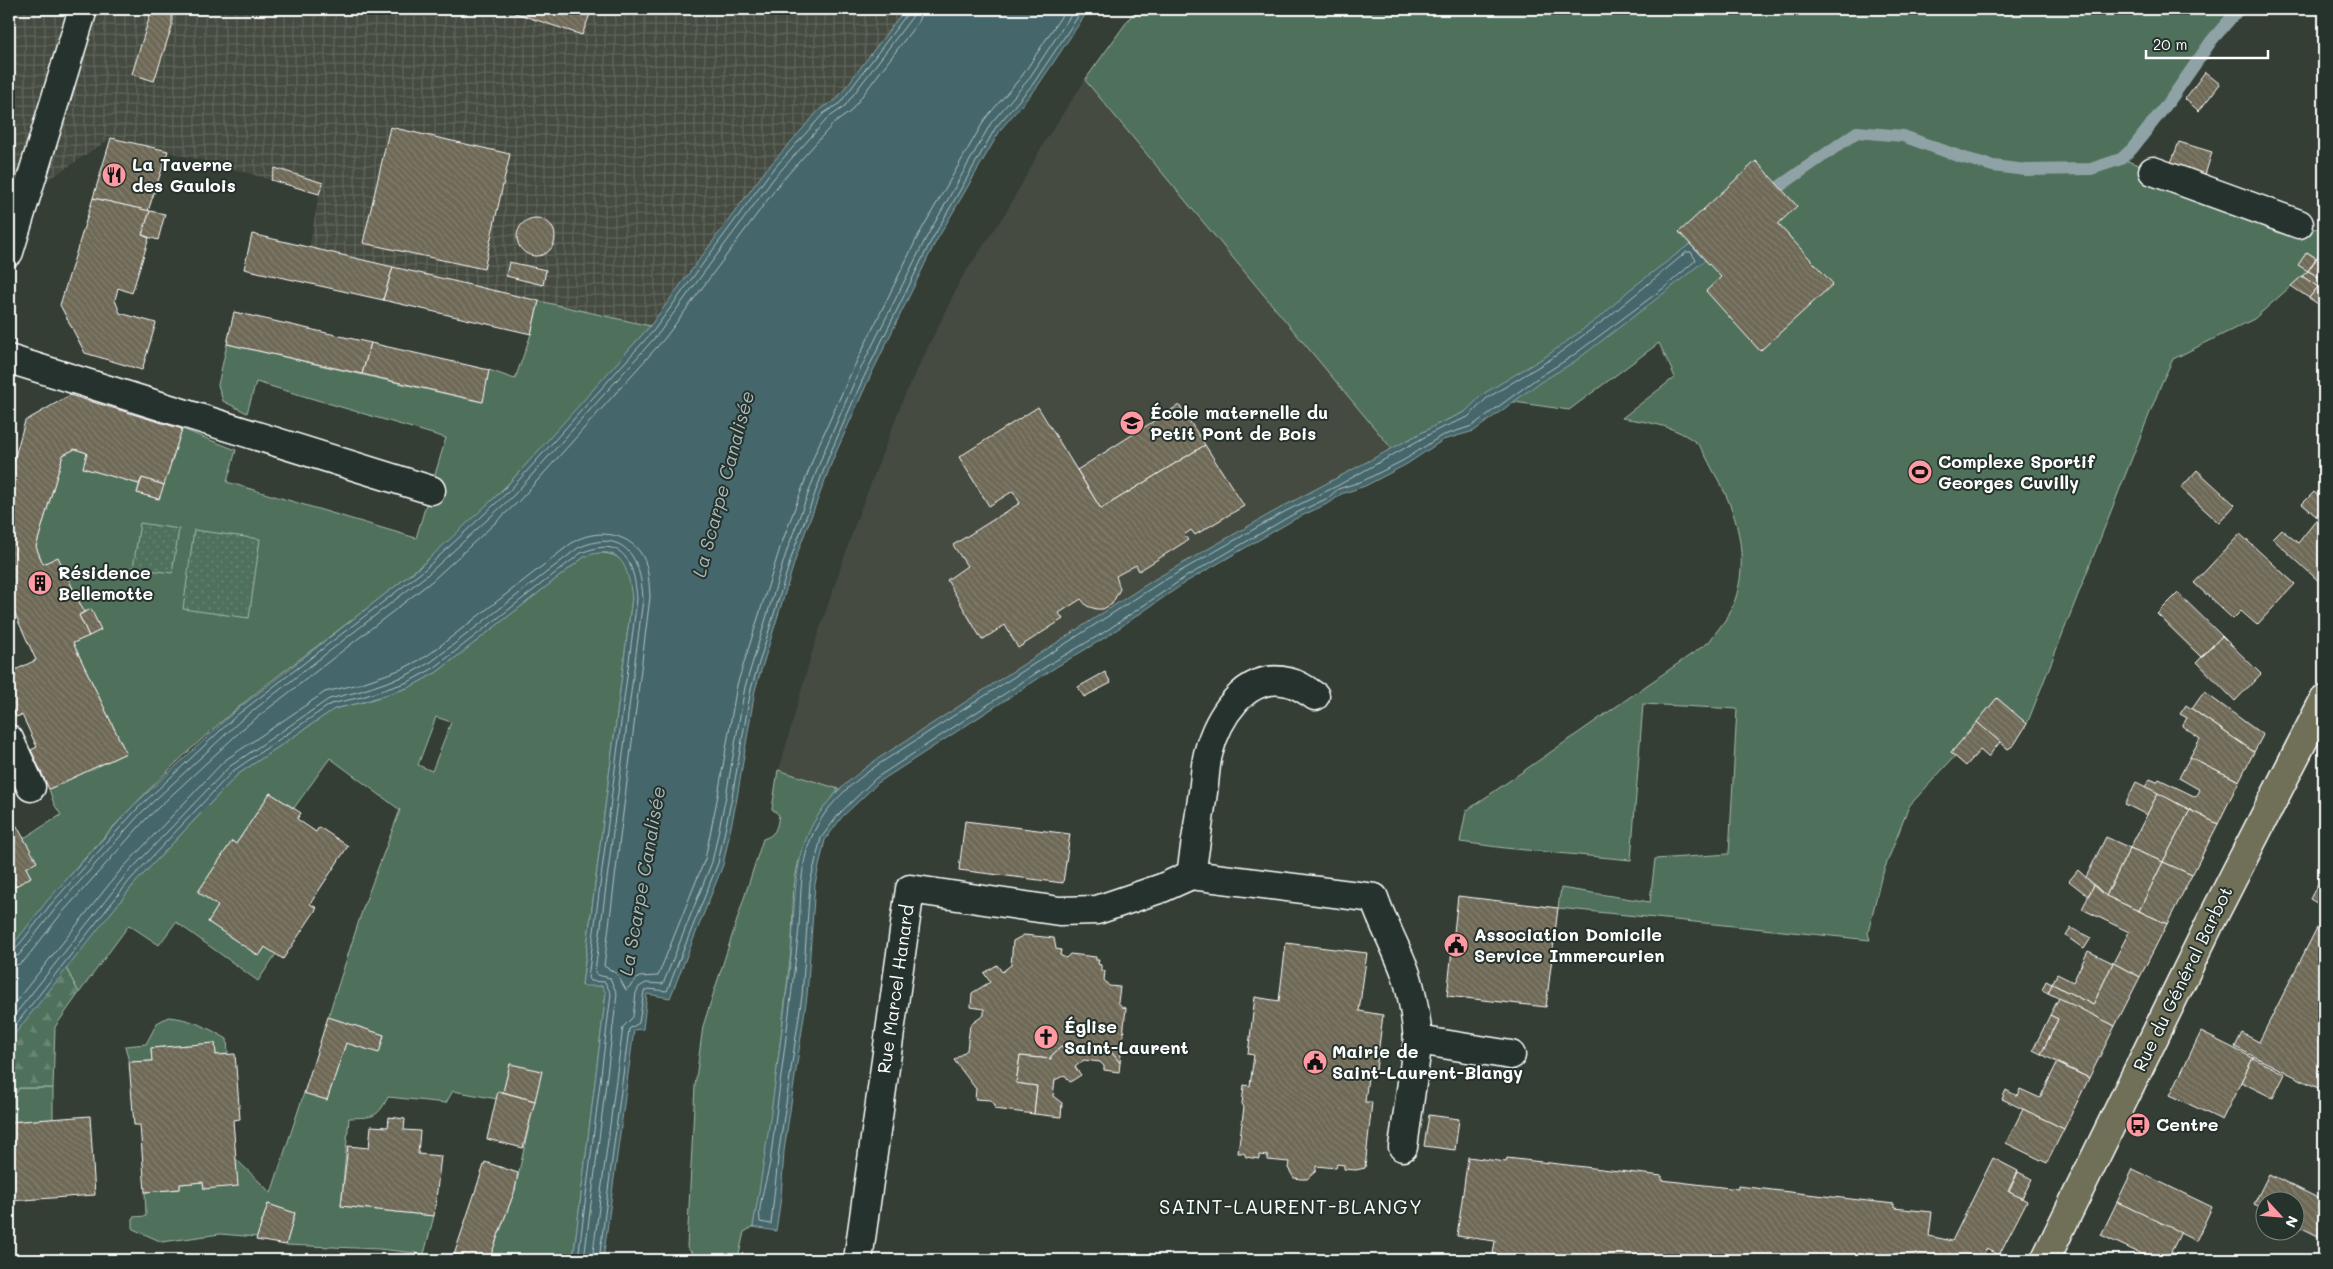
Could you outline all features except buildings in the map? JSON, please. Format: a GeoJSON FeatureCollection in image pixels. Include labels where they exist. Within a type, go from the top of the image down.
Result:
{"type":"FeatureCollection","features":[{"type":"Feature","properties":{"kind":"main road","name":"Rue du Général Barbot"},"geometry":{"type":"LineString","coordinates":[[2045,1260],[2212,919],[2324,700]]}},
{"type":"Feature","properties":{"kind":"street"},"geometry":{"type":"LineString","coordinates":[[9,252],[83,9]]}},
{"type":"Feature","properties":{"kind":"street"},"geometry":{"type":"LineString","coordinates":[[2153,171],[2299,224]]}},
{"type":"Feature","properties":{"kind":"street"},"geometry":{"type":"LineString","coordinates":[[9,360],[431,490]]}},
{"type":"Feature","properties":{"kind":"street"},"geometry":{"type":"LineString","coordinates":[[1315,696],[1287,681],[1271,680],[1256,684],[1233,702],[1224,716],[1208,753],[1191,875],[1374,898],[1413,996],[1418,1040],[1403,1147]]}},
{"type":"Feature","properties":{"kind":"street"},"geometry":{"type":"LineString","coordinates":[[12,755],[31,787]]}},
{"type":"Feature","properties":{"kind":"street","name":"Rue Marcel Hanard"},"geometry":{"type":"LineString","coordinates":[[858,1260],[910,889],[1059,911],[1076,911],[1103,908],[1162,888],[1191,875]]}},
{"type":"Feature","properties":{"kind":"street"},"geometry":{"type":"LineString","coordinates":[[1418,1040],[1511,1055]]}},
{"type":"Feature","properties":{"kind":"shaded area"},"geometry":{"type":"Polygon","coordinates":[[[9,9],[905,9],[836,100],[821,108],[765,171],[650,326],[309,248],[319,194],[213,163],[111,138],[9,206],[9,9]]]}},
{"type":"Feature","properties":{"kind":"shaded area","name":"École maternelle du Petit Pont de Bois"},"geometry":{"type":"Polygon","coordinates":[[[1085,80],[1392,449],[1284,506],[1155,579],[876,760],[839,789],[779,770],[813,649],[856,522],[904,397],[961,279],[1008,209],[1045,141],[1085,80]]]}},
{"type":"Feature","properties":{"kind":"green space","name":"Complexe Sportif Georges Cuvilly"},"geometry":{"type":"Polygon","coordinates":[[[1136,9],[2239,9],[2211,41],[2147,132],[2122,159],[2299,224],[2324,231],[2324,247],[2316,258],[2307,252],[2299,265],[2308,271],[2254,319],[2173,359],[2162,382],[2027,724],[1997,698],[1951,753],[1955,756],[1909,806],[1881,878],[1868,933],[1870,940],[1558,908],[1561,888],[1650,902],[1655,859],[1729,854],[1737,709],[1643,704],[1631,860],[1460,842],[1466,811],[1709,642],[1729,614],[1736,597],[1740,579],[1740,544],[1737,526],[1731,509],[1706,457],[1694,441],[1677,431],[1659,425],[1622,418],[1675,377],[1659,343],[1569,410],[1514,402],[1483,394],[1465,412],[1436,425],[1392,449],[1085,80],[1136,9]]]}},
{"type":"Feature","properties":{"kind":"green space"},"geometry":{"type":"Polygon","coordinates":[[[539,301],[650,326],[539,451],[451,540],[234,711],[173,766],[115,824],[9,950],[9,890],[31,877],[26,868],[24,838],[61,815],[54,804],[49,789],[126,753],[73,643],[101,630],[84,612],[58,558],[43,564],[36,547],[63,455],[75,449],[87,453],[83,468],[139,484],[137,493],[159,499],[182,429],[236,450],[227,482],[416,538],[446,438],[256,382],[247,413],[223,401],[218,385],[227,344],[482,402],[489,370],[515,379],[531,334],[539,301]]]}},
{"type":"Feature","properties":{"kind":"green space"},"geometry":{"type":"Polygon","coordinates":[[[140,523],[179,529],[172,573],[133,568],[140,523]]]}},
{"type":"Feature","properties":{"kind":"green space"},"geometry":{"type":"Polygon","coordinates":[[[194,530],[260,539],[249,618],[183,609],[194,530]]]}},
{"type":"Feature","properties":{"kind":"green space"},"geometry":{"type":"Polygon","coordinates":[[[593,553],[605,553],[620,559],[628,571],[632,598],[582,985],[603,986],[606,993],[573,1260],[489,1260],[515,1190],[541,1071],[510,1064],[503,1092],[497,1099],[453,1091],[446,1103],[388,1097],[377,1113],[369,1117],[349,1118],[341,1206],[434,1216],[424,1254],[379,1249],[286,1245],[295,1213],[268,1204],[257,1237],[220,1234],[162,1242],[133,1229],[133,1217],[146,1216],[145,1192],[180,1189],[180,1184],[203,1182],[204,1189],[236,1159],[271,1193],[304,1093],[327,1100],[346,1043],[379,1052],[384,1035],[328,1017],[364,905],[400,810],[330,758],[294,808],[270,793],[236,844],[232,841],[198,892],[218,906],[208,922],[259,956],[265,947],[276,954],[258,981],[176,922],[159,945],[129,925],[79,993],[66,968],[134,884],[237,775],[334,709],[364,702],[410,687],[437,672],[584,557],[593,553]],[[436,717],[418,765],[432,771],[451,722],[436,717]]]}},
{"type":"Feature","properties":{"kind":"green space"},"geometry":{"type":"Polygon","coordinates":[[[778,770],[839,789],[808,836],[797,869],[794,889],[792,942],[779,1055],[765,1159],[753,1227],[744,1232],[738,1259],[695,1257],[687,1247],[695,1086],[703,1026],[763,839],[771,835],[776,827],[779,815],[772,809],[778,770]]]}},
{"type":"Feature","properties":{"kind":"green space"},"geometry":{"type":"Polygon","coordinates":[[[66,968],[79,993],[55,1027],[53,1088],[19,1088],[9,1103],[9,1041],[66,968]]]}},
{"type":"Feature","properties":{"kind":"green space"},"geometry":{"type":"Polygon","coordinates":[[[168,1017],[184,1019],[199,1024],[227,1039],[228,1054],[216,1055],[215,1043],[151,1048],[152,1061],[129,1062],[125,1046],[146,1044],[157,1023],[168,1017]]]}},
{"type":"Feature","properties":{"kind":"green space"},"geometry":{"type":"Polygon","coordinates":[[[19,1088],[53,1088],[53,1119],[9,1122],[9,1103],[19,1088]]]}},
{"type":"Feature","properties":{"kind":"water","name":"La Scarpe Canalisée"},"geometry":{"type":"Polygon","coordinates":[[[905,9],[1089,9],[1037,87],[1001,129],[934,245],[868,381],[833,459],[797,554],[755,690],[737,798],[723,865],[670,998],[647,994],[643,1029],[634,1030],[603,1260],[573,1260],[606,993],[602,986],[582,986],[632,598],[625,567],[615,555],[597,553],[584,557],[437,672],[410,687],[334,709],[237,775],[134,884],[9,1041],[9,950],[47,901],[133,806],[234,712],[420,567],[505,488],[650,326],[765,171],[821,108],[836,100],[905,9]]]}},
{"type":"Feature","properties":{"kind":"water"},"geometry":{"type":"Polygon","coordinates":[[[1690,244],[1705,260],[1574,362],[1539,383],[1474,431],[1443,440],[1407,464],[1365,486],[1341,494],[1331,502],[1295,519],[1186,582],[1106,637],[1056,667],[879,782],[842,817],[825,840],[815,884],[807,996],[784,1151],[781,1197],[776,1231],[753,1227],[783,1024],[799,864],[808,834],[820,812],[837,792],[876,760],[1155,579],[1284,506],[1436,425],[1465,412],[1483,394],[1548,355],[1604,314],[1628,291],[1690,244]]]}},
{"type":"Feature","properties":{"kind":"waterway"},"geometry":{"type":"LineString","coordinates":[[1780,186],[1857,132],[1903,136],[1961,157],[1993,166],[2026,170],[2091,169],[2121,159],[2132,149],[2171,99],[2212,40],[2239,9]]}},
{"type":"Feature","properties":{"kind":"place","name":"La Taverne des Gaulois"},"geometry":{"type":"Point","coordinates":[114,175]}},
{"type":"Feature","properties":{"kind":"place","name":"École maternelle du Petit Pont de Bois"},"geometry":{"type":"Point","coordinates":[1132,423]}},
{"type":"Feature","properties":{"kind":"place","name":"Complexe Sportif Georges Cuvilly"},"geometry":{"type":"Point","coordinates":[1920,472]}},
{"type":"Feature","properties":{"kind":"place","name":"Résidence Bellemotte"},"geometry":{"type":"Point","coordinates":[40,583]}},
{"type":"Feature","properties":{"kind":"place","name":"Association Domicile Service Immercurien"},"geometry":{"type":"Point","coordinates":[1456,945]}},
{"type":"Feature","properties":{"kind":"place","name":"Église Saint-Laurent"},"geometry":{"type":"Point","coordinates":[1046,1037]}},
{"type":"Feature","properties":{"kind":"place","name":"Mairie de Saint-Laurent-Blangy"},"geometry":{"type":"Point","coordinates":[1315,1062]}},
{"type":"Feature","properties":{"kind":"place","name":"Centre"},"geometry":{"type":"Point","coordinates":[2138,1125]}},
{"type":"Feature","properties":{"kind":"district","name":"SAINT-LAURENT-BLANGY"},"geometry":{"type":"Point","coordinates":[1291,1207]}}]}
